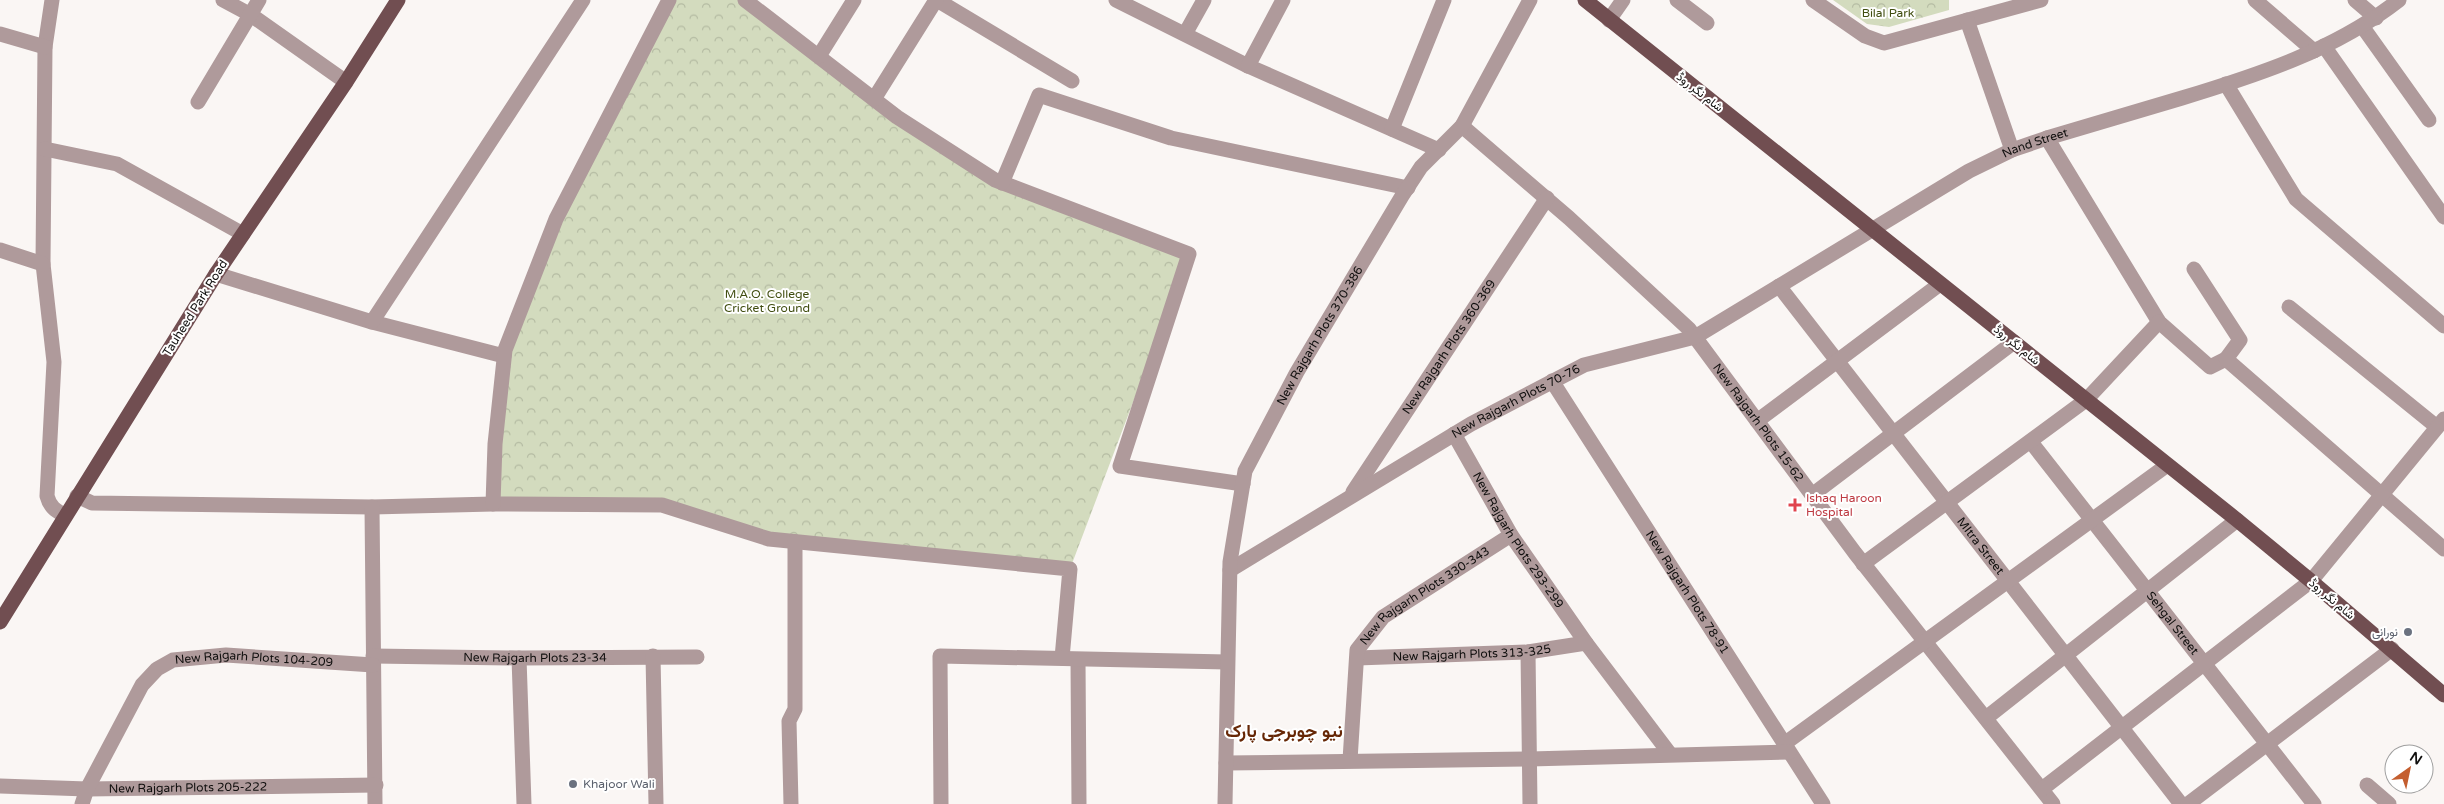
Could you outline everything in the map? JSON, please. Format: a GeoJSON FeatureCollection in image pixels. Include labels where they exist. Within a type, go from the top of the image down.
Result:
{"type":"FeatureCollection","features":[{"type":"Feature","properties":{"kind":"main road","name":"Tauheed Park Road"},"geometry":{"type":"LineString","coordinates":[[0,622],[216,274],[346,82],[398,0]]}},
{"type":"Feature","properties":{"kind":"main road","name":"شام نگر روڈ"},"geometry":{"type":"LineString","coordinates":[[1585,0],[2311,580],[2444,696]]}},
{"type":"Feature","properties":{"kind":"street"},"geometry":{"type":"LineString","coordinates":[[52,0],[45,47],[43,264],[54,362],[47,496],[49,504],[54,510],[65,516]]}},
{"type":"Feature","properties":{"kind":"street"},"geometry":{"type":"LineString","coordinates":[[223,0],[251,15],[346,82]]}},
{"type":"Feature","properties":{"kind":"street"},"geometry":{"type":"LineString","coordinates":[[198,102],[259,0]]}},
{"type":"Feature","properties":{"kind":"street"},"geometry":{"type":"LineString","coordinates":[[372,322],[583,0]]}},
{"type":"Feature","properties":{"kind":"street"},"geometry":{"type":"LineString","coordinates":[[493,504],[495,444],[504,356],[556,219],[668,0]]}},
{"type":"Feature","properties":{"kind":"street"},"geometry":{"type":"LineString","coordinates":[[745,0],[898,117],[1002,183],[1189,254],[1120,466],[1243,484]]}},
{"type":"Feature","properties":{"kind":"street"},"geometry":{"type":"LineString","coordinates":[[819,56],[854,0]]}},
{"type":"Feature","properties":{"kind":"street"},"geometry":{"type":"LineString","coordinates":[[874,99],[937,0],[1072,82]]}},
{"type":"Feature","properties":{"kind":"street"},"geometry":{"type":"LineString","coordinates":[[1116,0],[1248,66],[1439,150]]}},
{"type":"Feature","properties":{"kind":"street"},"geometry":{"type":"LineString","coordinates":[[1185,34],[1204,0]]}},
{"type":"Feature","properties":{"kind":"street"},"geometry":{"type":"LineString","coordinates":[[1248,66],[1283,0]]}},
{"type":"Feature","properties":{"kind":"street"},"geometry":{"type":"LineString","coordinates":[[1392,129],[1444,0]]}},
{"type":"Feature","properties":{"kind":"street","name":"New Rajgarh Plots 370-386"},"geometry":{"type":"LineString","coordinates":[[1225,804],[1230,570],[1245,471],[1297,372],[1421,167],[1462,126],[1530,0]]}},
{"type":"Feature","properties":{"kind":"street"},"geometry":{"type":"LineString","coordinates":[[1609,20],[1623,0]]}},
{"type":"Feature","properties":{"kind":"street"},"geometry":{"type":"LineString","coordinates":[[1677,0],[1707,23]]}},
{"type":"Feature","properties":{"kind":"street"},"geometry":{"type":"LineString","coordinates":[[1813,0],[1865,36],[1884,43],[1967,20],[2009,4],[2041,0]]}},
{"type":"Feature","properties":{"kind":"street"},"geometry":{"type":"LineString","coordinates":[[2256,0],[2319,48],[2444,217]]}},
{"type":"Feature","properties":{"kind":"street"},"geometry":{"type":"LineString","coordinates":[[2356,0],[2376,18]]}},
{"type":"Feature","properties":{"kind":"street","name":"Nand Street"},"geometry":{"type":"LineString","coordinates":[[1695,337],[1969,171],[2012,150],[2270,70],[2362,26],[2376,18],[2398,0]]}},
{"type":"Feature","properties":{"kind":"street"},"geometry":{"type":"LineString","coordinates":[[1967,20],[2012,150]]}},
{"type":"Feature","properties":{"kind":"street"},"geometry":{"type":"LineString","coordinates":[[2362,26],[2429,120]]}},
{"type":"Feature","properties":{"kind":"street"},"geometry":{"type":"LineString","coordinates":[[0,34],[45,47]]}},
{"type":"Feature","properties":{"kind":"street"},"geometry":{"type":"LineString","coordinates":[[2226,84],[2296,199],[2444,326]]}},
{"type":"Feature","properties":{"kind":"street"},"geometry":{"type":"LineString","coordinates":[[1002,183],[1039,95],[1171,138],[1408,188]]}},
{"type":"Feature","properties":{"kind":"street","name":"New Rajgarh Plots 15-62"},"geometry":{"type":"LineString","coordinates":[[1462,126],[1547,198],[1689,328],[1863,564],[2053,804]]}},
{"type":"Feature","properties":{"kind":"street"},"geometry":{"type":"LineString","coordinates":[[2047,138],[2159,322],[2210,367],[2226,359],[2240,340],[2194,269]]}},
{"type":"Feature","properties":{"kind":"street"},"geometry":{"type":"LineString","coordinates":[[45,149],[116,164],[243,234]]}},
{"type":"Feature","properties":{"kind":"street","name":"New Rajgarh Plots 360-369"},"geometry":{"type":"LineString","coordinates":[[1351,496],[1547,198]]}},
{"type":"Feature","properties":{"kind":"street"},"geometry":{"type":"LineString","coordinates":[[0,250],[43,264]]}},
{"type":"Feature","properties":{"kind":"street"},"geometry":{"type":"LineString","coordinates":[[216,274],[372,322],[504,356]]}},
{"type":"Feature","properties":{"kind":"street"},"geometry":{"type":"LineString","coordinates":[[1757,421],[1940,284]]}},
{"type":"Feature","properties":{"kind":"street","name":"MItra Street"},"geometry":{"type":"LineString","coordinates":[[1779,286],[2181,804]]}},
{"type":"Feature","properties":{"kind":"street"},"geometry":{"type":"LineString","coordinates":[[2042,789],[2311,580],[2441,423],[2289,307]]}},
{"type":"Feature","properties":{"kind":"street"},"geometry":{"type":"LineString","coordinates":[[1863,564],[2086,400],[2159,322]]}},
{"type":"Feature","properties":{"kind":"street","name":"New Rajgarh Plots 70-76"},"geometry":{"type":"LineString","coordinates":[[1230,570],[1454,434],[1552,381],[1584,365],[1695,337]]}},
{"type":"Feature","properties":{"kind":"street"},"geometry":{"type":"LineString","coordinates":[[1812,495],[2014,342]]}},
{"type":"Feature","properties":{"kind":"street"},"geometry":{"type":"LineString","coordinates":[[2226,359],[2444,549]]}},
{"type":"Feature","properties":{"kind":"street","name":"New Rajgarh Plots 78-91"},"geometry":{"type":"LineString","coordinates":[[1552,381],[1823,804]]}},
{"type":"Feature","properties":{"kind":"street","name":"New Rajgarh Plots 293-299"},"geometry":{"type":"LineString","coordinates":[[1454,434],[1511,535],[1586,643],[1670,754]]}},
{"type":"Feature","properties":{"kind":"street","name":"Sehgal Street"},"geometry":{"type":"LineString","coordinates":[[2031,442],[2314,804]]}},
{"type":"Feature","properties":{"kind":"street"},"geometry":{"type":"LineString","coordinates":[[1226,763],[1530,759],[1787,748],[2008,580],[2166,466]]}},
{"type":"Feature","properties":{"kind":"street"},"geometry":{"type":"LineString","coordinates":[[77,496],[92,503],[372,507],[493,504],[662,505],[769,539],[1070,568],[1062,658]]}},
{"type":"Feature","properties":{"kind":"street"},"geometry":{"type":"LineString","coordinates":[[372,507],[375,804]]}},
{"type":"Feature","properties":{"kind":"street"},"geometry":{"type":"LineString","coordinates":[[1986,718],[2236,520]]}},
{"type":"Feature","properties":{"kind":"street","name":"New Rajgarh Plots 330-343"},"geometry":{"type":"LineString","coordinates":[[1350,760],[1357,650],[1383,618],[1511,535]]}},
{"type":"Feature","properties":{"kind":"street"},"geometry":{"type":"LineString","coordinates":[[791,804],[789,721],[795,709],[795,542]]}},
{"type":"Feature","properties":{"kind":"street","name":"New Rajgarh Plots 313-325"},"geometry":{"type":"LineString","coordinates":[[1356,658],[1528,652],[1586,643]]}},
{"type":"Feature","properties":{"kind":"street"},"geometry":{"type":"LineString","coordinates":[[2188,804],[2392,649]]}},
{"type":"Feature","properties":{"kind":"street"},"geometry":{"type":"LineString","coordinates":[[1528,652],[1530,804]]}},
{"type":"Feature","properties":{"kind":"street","name":"New Rajgarh Plots 104-209"},"geometry":{"type":"LineString","coordinates":[[82,804],[87,789],[142,685],[157,669],[173,660],[226,655],[373,661]]}},
{"type":"Feature","properties":{"kind":"street"},"geometry":{"type":"LineString","coordinates":[[653,656],[656,804]]}},
{"type":"Feature","properties":{"kind":"street","name":"New Rajgarh Plots 23-34"},"geometry":{"type":"LineString","coordinates":[[373,661],[653,656],[697,657]]}},
{"type":"Feature","properties":{"kind":"street"},"geometry":{"type":"LineString","coordinates":[[941,804],[940,656],[1228,662]]}},
{"type":"Feature","properties":{"kind":"street"},"geometry":{"type":"LineString","coordinates":[[519,658],[524,804]]}},
{"type":"Feature","properties":{"kind":"street"},"geometry":{"type":"LineString","coordinates":[[1078,660],[1079,804]]}},
{"type":"Feature","properties":{"kind":"street","name":"New Rajgarh Plots 205-222"},"geometry":{"type":"LineString","coordinates":[[0,786],[87,789],[376,785]]}},
{"type":"Feature","properties":{"kind":"street"},"geometry":{"type":"LineString","coordinates":[[2367,785],[2390,804]]}},
{"type":"Feature","properties":{"kind":"green space","name":"M.A.O. College Cricket Ground"},"geometry":{"type":"Polygon","coordinates":[[[671,0],[745,0],[1002,183],[1189,254],[1070,569],[769,539],[662,505],[493,504],[504,356],[556,219],[671,0]]]}},
{"type":"Feature","properties":{"kind":"green space","name":"Bilal Park"},"geometry":{"type":"Polygon","coordinates":[[[1833,0],[1949,0],[1949,10],[1889,27],[1867,24],[1833,0]]]}},
{"type":"Feature","properties":{"kind":"place","name":"Ishaq Haroon Hospital"},"geometry":{"type":"Point","coordinates":[1795,505]}},
{"type":"Feature","properties":{"kind":"place","name":"نورانی"},"geometry":{"type":"Point","coordinates":[2408,632]}},
{"type":"Feature","properties":{"kind":"place","name":"Khajoor Wali"},"geometry":{"type":"Point","coordinates":[573,784]}},
{"type":"Feature","properties":{"kind":"district","name":"نیو چوبرجی پارک"},"geometry":{"type":"Point","coordinates":[1284,731]}}]}
